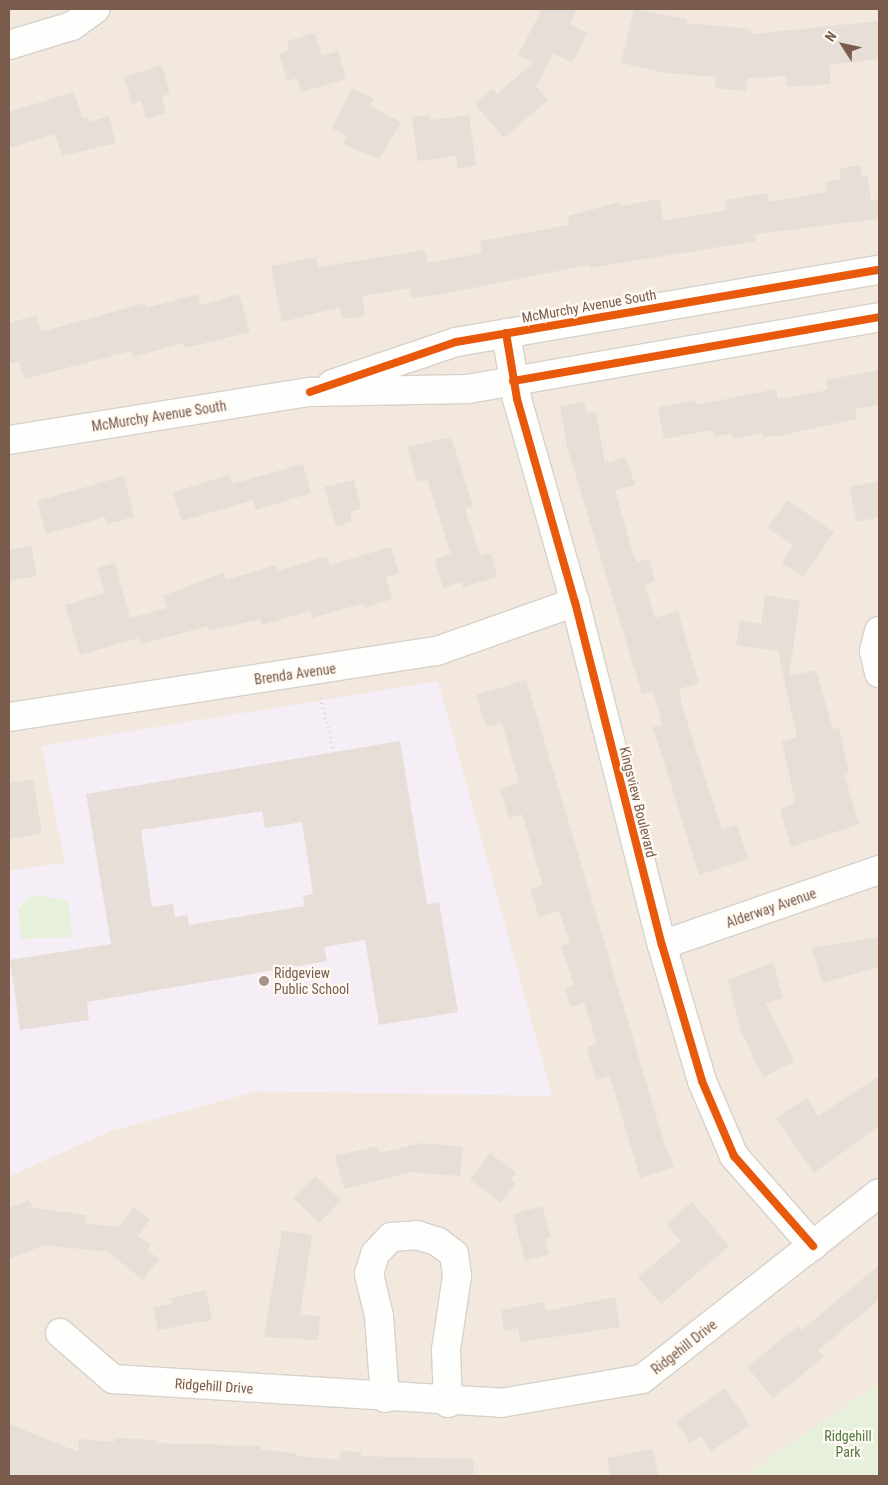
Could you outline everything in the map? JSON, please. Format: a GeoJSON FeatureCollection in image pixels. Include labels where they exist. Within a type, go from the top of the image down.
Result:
{"type":"FeatureCollection","features":[{"type":"Feature","properties":{"kind":"street"},"geometry":{"type":"LineString","coordinates":[[9,45],[72,26],[94,9]]}},
{"type":"Feature","properties":{"kind":"street","name":"McMurchy Avenue South"},"geometry":{"type":"LineString","coordinates":[[310,392],[448,344],[879,270]]}},
{"type":"Feature","properties":{"kind":"street","name":"McMurchy Avenue South"},"geometry":{"type":"LineString","coordinates":[[9,440],[310,392],[458,390],[879,317]]}},
{"type":"Feature","properties":{"kind":"street","name":"Kingsview Boulevard"},"geometry":{"type":"LineString","coordinates":[[506,333],[513,381],[575,602],[662,946],[702,1081],[734,1156],[813,1246]]}},
{"type":"Feature","properties":{"kind":"street","name":"Brenda Avenue"},"geometry":{"type":"LineString","coordinates":[[9,718],[437,652],[575,602]]}},
{"type":"Feature","properties":{"kind":"street"},"geometry":{"type":"LineString","coordinates":[[879,631],[874,651],[879,673]]}},
{"type":"Feature","properties":{"kind":"street","name":"Alderway Avenue"},"geometry":{"type":"LineString","coordinates":[[662,946],[879,870]]}},
{"type":"Feature","properties":{"kind":"street","name":"Ridgehill Drive"},"geometry":{"type":"LineString","coordinates":[[60,1333],[113,1379],[448,1403],[501,1403],[642,1379],[879,1193]]}},
{"type":"Feature","properties":{"kind":"street"},"geometry":{"type":"LineString","coordinates":[[385,1398],[379,1316],[369,1274],[375,1254],[391,1238],[417,1235],[438,1242],[454,1254],[457,1276],[446,1350],[448,1403]]}},
{"type":"Feature","properties":{"kind":"path"},"geometry":{"type":"LineString","coordinates":[[314,671],[334,751]]}},
{"type":"Feature","properties":{"kind":"shaded area"},"geometry":{"type":"Polygon","coordinates":[[[9,9],[879,9],[879,1383],[745,1476],[9,1476],[9,1176],[110,1131],[257,1091],[552,1095],[42,746],[65,863],[9,871],[9,9]]]}},
{"type":"Feature","properties":{"kind":"shaded area","name":"Ridgeview Public School"},"geometry":{"type":"Polygon","coordinates":[[[438,681],[552,1096],[257,1091],[110,1131],[9,1176],[9,871],[65,863],[42,746],[438,681]]]}},
{"type":"Feature","properties":{"kind":"green space"},"geometry":{"type":"Polygon","coordinates":[[[32,895],[68,900],[73,937],[21,939],[18,909],[32,895]]]}},
{"type":"Feature","properties":{"kind":"green space","name":"Ridgehill Park"},"geometry":{"type":"Polygon","coordinates":[[[879,1383],[879,1476],[745,1476],[879,1383]]]}},
{"type":"Feature","properties":{"kind":"building"},"geometry":{"type":"Polygon","coordinates":[[[542,9],[577,9],[570,24],[587,33],[572,63],[553,53],[536,86],[548,100],[504,138],[475,104],[493,89],[497,94],[533,63],[518,55],[542,9]]]}},
{"type":"Feature","properties":{"kind":"building"},"geometry":{"type":"Polygon","coordinates":[[[634,9],[687,19],[686,23],[751,29],[751,34],[879,21],[879,59],[829,65],[831,84],[787,87],[786,76],[747,78],[746,91],[715,88],[716,77],[666,73],[621,63],[634,9]]]}},
{"type":"Feature","properties":{"kind":"building"},"geometry":{"type":"Polygon","coordinates":[[[315,33],[322,56],[338,51],[346,79],[301,92],[297,78],[287,81],[279,53],[289,50],[287,41],[315,33]]]}},
{"type":"Feature","properties":{"kind":"building"},"geometry":{"type":"Polygon","coordinates":[[[162,65],[170,94],[162,96],[166,113],[146,119],[141,101],[132,104],[124,77],[162,65]]]}},
{"type":"Feature","properties":{"kind":"building"},"geometry":{"type":"Polygon","coordinates":[[[352,88],[374,99],[370,106],[401,122],[379,159],[343,144],[347,136],[332,128],[352,88]]]}},
{"type":"Feature","properties":{"kind":"building"},"geometry":{"type":"Polygon","coordinates":[[[74,92],[82,118],[88,117],[89,122],[109,116],[116,143],[62,156],[55,134],[9,148],[9,112],[74,92]]]}},
{"type":"Feature","properties":{"kind":"building"},"geometry":{"type":"Polygon","coordinates":[[[430,115],[431,120],[469,115],[476,166],[458,169],[456,156],[418,161],[412,117],[430,115]]]}},
{"type":"Feature","properties":{"kind":"building"},"geometry":{"type":"Polygon","coordinates":[[[860,165],[862,176],[867,175],[871,200],[879,199],[879,219],[755,234],[756,241],[590,268],[589,265],[438,295],[411,298],[410,288],[362,296],[365,316],[342,319],[340,307],[282,322],[271,266],[316,257],[318,267],[425,250],[427,263],[482,253],[480,241],[569,225],[568,216],[620,202],[621,206],[660,199],[663,221],[727,210],[725,200],[768,193],[769,202],[827,192],[825,182],[841,179],[839,169],[860,165]]]}},
{"type":"Feature","properties":{"kind":"building"},"geometry":{"type":"Polygon","coordinates":[[[198,294],[201,305],[239,294],[250,332],[185,348],[183,343],[133,357],[131,351],[24,379],[19,361],[9,364],[9,323],[36,315],[41,332],[145,303],[146,308],[198,294]]]}},
{"type":"Feature","properties":{"kind":"building"},"geometry":{"type":"Polygon","coordinates":[[[879,370],[879,405],[855,409],[857,419],[778,436],[763,437],[763,433],[732,439],[732,434],[714,437],[713,430],[664,439],[658,407],[696,400],[697,405],[776,389],[778,399],[828,390],[826,380],[879,370]]]}},
{"type":"Feature","properties":{"kind":"building"},"geometry":{"type":"Polygon","coordinates":[[[585,402],[586,413],[596,412],[605,463],[626,457],[635,485],[615,490],[632,550],[637,562],[649,559],[655,581],[645,585],[655,618],[678,611],[699,683],[679,689],[682,706],[722,830],[737,825],[748,859],[699,875],[653,727],[662,725],[653,691],[642,694],[567,447],[560,406],[585,402]]]}},
{"type":"Feature","properties":{"kind":"building"},"geometry":{"type":"Polygon","coordinates":[[[451,437],[473,506],[465,509],[480,556],[491,553],[497,577],[463,587],[462,582],[443,588],[435,559],[451,554],[427,479],[417,482],[407,447],[451,437]]]}},
{"type":"Feature","properties":{"kind":"building"},"geometry":{"type":"Polygon","coordinates":[[[303,464],[311,493],[256,510],[253,500],[182,521],[173,492],[229,475],[232,484],[303,464]]]}},
{"type":"Feature","properties":{"kind":"building"},"geometry":{"type":"Polygon","coordinates":[[[124,476],[134,517],[106,524],[105,517],[46,534],[37,501],[124,476]]]}},
{"type":"Feature","properties":{"kind":"building"},"geometry":{"type":"Polygon","coordinates":[[[354,480],[361,509],[350,512],[352,522],[336,526],[324,487],[354,480]]]}},
{"type":"Feature","properties":{"kind":"building"},"geometry":{"type":"Polygon","coordinates":[[[879,481],[879,517],[857,522],[849,487],[879,481]]]}},
{"type":"Feature","properties":{"kind":"building"},"geometry":{"type":"Polygon","coordinates":[[[787,500],[834,532],[803,577],[782,563],[793,545],[768,528],[787,500]]]}},
{"type":"Feature","properties":{"kind":"building"},"geometry":{"type":"Polygon","coordinates":[[[31,546],[37,576],[9,581],[9,550],[31,546]]]}},
{"type":"Feature","properties":{"kind":"building"},"geometry":{"type":"Polygon","coordinates":[[[391,547],[399,573],[386,577],[392,599],[364,608],[363,603],[312,618],[310,611],[262,625],[260,619],[209,631],[208,626],[141,644],[139,638],[80,655],[65,605],[105,593],[97,568],[115,563],[130,618],[167,608],[163,596],[224,572],[226,580],[276,565],[278,571],[327,556],[330,565],[391,547]]]}},
{"type":"Feature","properties":{"kind":"building"},"geometry":{"type":"Polygon","coordinates":[[[765,595],[800,601],[789,676],[816,670],[833,729],[839,728],[849,773],[844,774],[859,824],[791,847],[780,810],[795,802],[782,741],[797,737],[778,651],[736,645],[740,620],[761,624],[765,595]]]}},
{"type":"Feature","properties":{"kind":"building"},"geometry":{"type":"Polygon","coordinates":[[[526,680],[664,1142],[674,1167],[640,1178],[610,1076],[596,1080],[587,1047],[597,1044],[584,1003],[571,1007],[565,988],[574,985],[561,946],[570,943],[559,911],[539,917],[530,889],[543,885],[522,814],[509,818],[500,789],[519,783],[502,723],[486,727],[476,695],[526,680]]]}},
{"type":"Feature","properties":{"kind":"building"},"geometry":{"type":"Polygon","coordinates":[[[400,741],[427,904],[439,902],[458,1012],[379,1025],[365,940],[324,947],[327,961],[87,1002],[89,1020],[20,1030],[10,960],[111,944],[86,794],[400,741]],[[262,811],[141,830],[152,907],[173,904],[175,917],[187,915],[189,925],[305,906],[303,896],[313,894],[302,822],[265,828],[262,811]]]}},
{"type":"Feature","properties":{"kind":"building"},"geometry":{"type":"Polygon","coordinates":[[[33,779],[42,833],[9,839],[9,783],[33,779]]]}},
{"type":"Feature","properties":{"kind":"building"},"geometry":{"type":"Polygon","coordinates":[[[879,937],[879,967],[822,983],[812,948],[879,937]]]}},
{"type":"Feature","properties":{"kind":"building"},"geometry":{"type":"Polygon","coordinates":[[[773,962],[783,998],[766,1003],[794,1062],[763,1077],[741,1031],[728,980],[773,962]]]}},
{"type":"Feature","properties":{"kind":"building"},"geometry":{"type":"Polygon","coordinates":[[[879,1076],[879,1126],[814,1173],[776,1118],[807,1098],[818,1116],[879,1076]]]}},
{"type":"Feature","properties":{"kind":"building"},"geometry":{"type":"Polygon","coordinates":[[[422,1143],[463,1147],[460,1176],[412,1172],[344,1189],[335,1156],[377,1146],[379,1153],[422,1143]]]}},
{"type":"Feature","properties":{"kind":"building"},"geometry":{"type":"Polygon","coordinates":[[[490,1153],[516,1173],[510,1179],[516,1184],[500,1203],[470,1179],[490,1153]]]}},
{"type":"Feature","properties":{"kind":"building"},"geometry":{"type":"Polygon","coordinates":[[[315,1176],[341,1200],[319,1223],[293,1198],[315,1176]]]}},
{"type":"Feature","properties":{"kind":"building"},"geometry":{"type":"Polygon","coordinates":[[[29,1200],[33,1208],[86,1215],[85,1223],[119,1227],[134,1207],[150,1219],[138,1236],[151,1245],[147,1250],[159,1259],[143,1280],[108,1252],[44,1245],[9,1259],[9,1208],[29,1200]]]}},
{"type":"Feature","properties":{"kind":"building"},"geometry":{"type":"Polygon","coordinates":[[[692,1202],[729,1246],[661,1304],[638,1277],[681,1241],[666,1224],[692,1202]]]}},
{"type":"Feature","properties":{"kind":"building"},"geometry":{"type":"Polygon","coordinates":[[[542,1206],[551,1237],[545,1239],[549,1254],[525,1261],[513,1214],[542,1206]]]}},
{"type":"Feature","properties":{"kind":"building"},"geometry":{"type":"Polygon","coordinates":[[[282,1230],[312,1235],[300,1315],[320,1316],[318,1340],[264,1337],[282,1230]]]}},
{"type":"Feature","properties":{"kind":"building"},"geometry":{"type":"Polygon","coordinates":[[[879,1265],[879,1300],[818,1350],[824,1357],[773,1398],[747,1367],[798,1326],[802,1330],[879,1265]]]}},
{"type":"Feature","properties":{"kind":"building"},"geometry":{"type":"Polygon","coordinates":[[[206,1290],[212,1320],[158,1330],[153,1308],[174,1303],[168,1299],[206,1290]]]}},
{"type":"Feature","properties":{"kind":"building"},"geometry":{"type":"Polygon","coordinates":[[[615,1297],[620,1327],[520,1342],[518,1328],[504,1331],[501,1310],[544,1302],[546,1311],[615,1297]]]}},
{"type":"Feature","properties":{"kind":"building"},"geometry":{"type":"Polygon","coordinates":[[[725,1388],[750,1425],[711,1451],[701,1436],[690,1443],[676,1422],[725,1388]]]}},
{"type":"Feature","properties":{"kind":"building"},"geometry":{"type":"Polygon","coordinates":[[[9,1424],[78,1452],[79,1439],[114,1442],[114,1438],[156,1440],[156,1443],[261,1446],[261,1450],[296,1453],[296,1456],[340,1460],[340,1451],[361,1452],[361,1456],[474,1459],[473,1476],[9,1476],[9,1424]]]}},
{"type":"Feature","properties":{"kind":"building"},"geometry":{"type":"Polygon","coordinates":[[[653,1449],[658,1476],[610,1476],[607,1458],[653,1449]]]}},
{"type":"Feature","properties":{"kind":"cycle path"},"geometry":{"type":"LineString","coordinates":[[310,392],[456,342],[879,270]]}},
{"type":"Feature","properties":{"kind":"cycle path"},"geometry":{"type":"LineString","coordinates":[[513,381],[879,317]]}},
{"type":"Feature","properties":{"kind":"cycle path"},"geometry":{"type":"LineString","coordinates":[[506,333],[517,399],[575,602],[662,945],[702,1081],[734,1156],[813,1246]]}},
{"type":"Feature","properties":{"kind":"place","name":"Ridgeview Public School"},"geometry":{"type":"Point","coordinates":[264,981]}}]}
